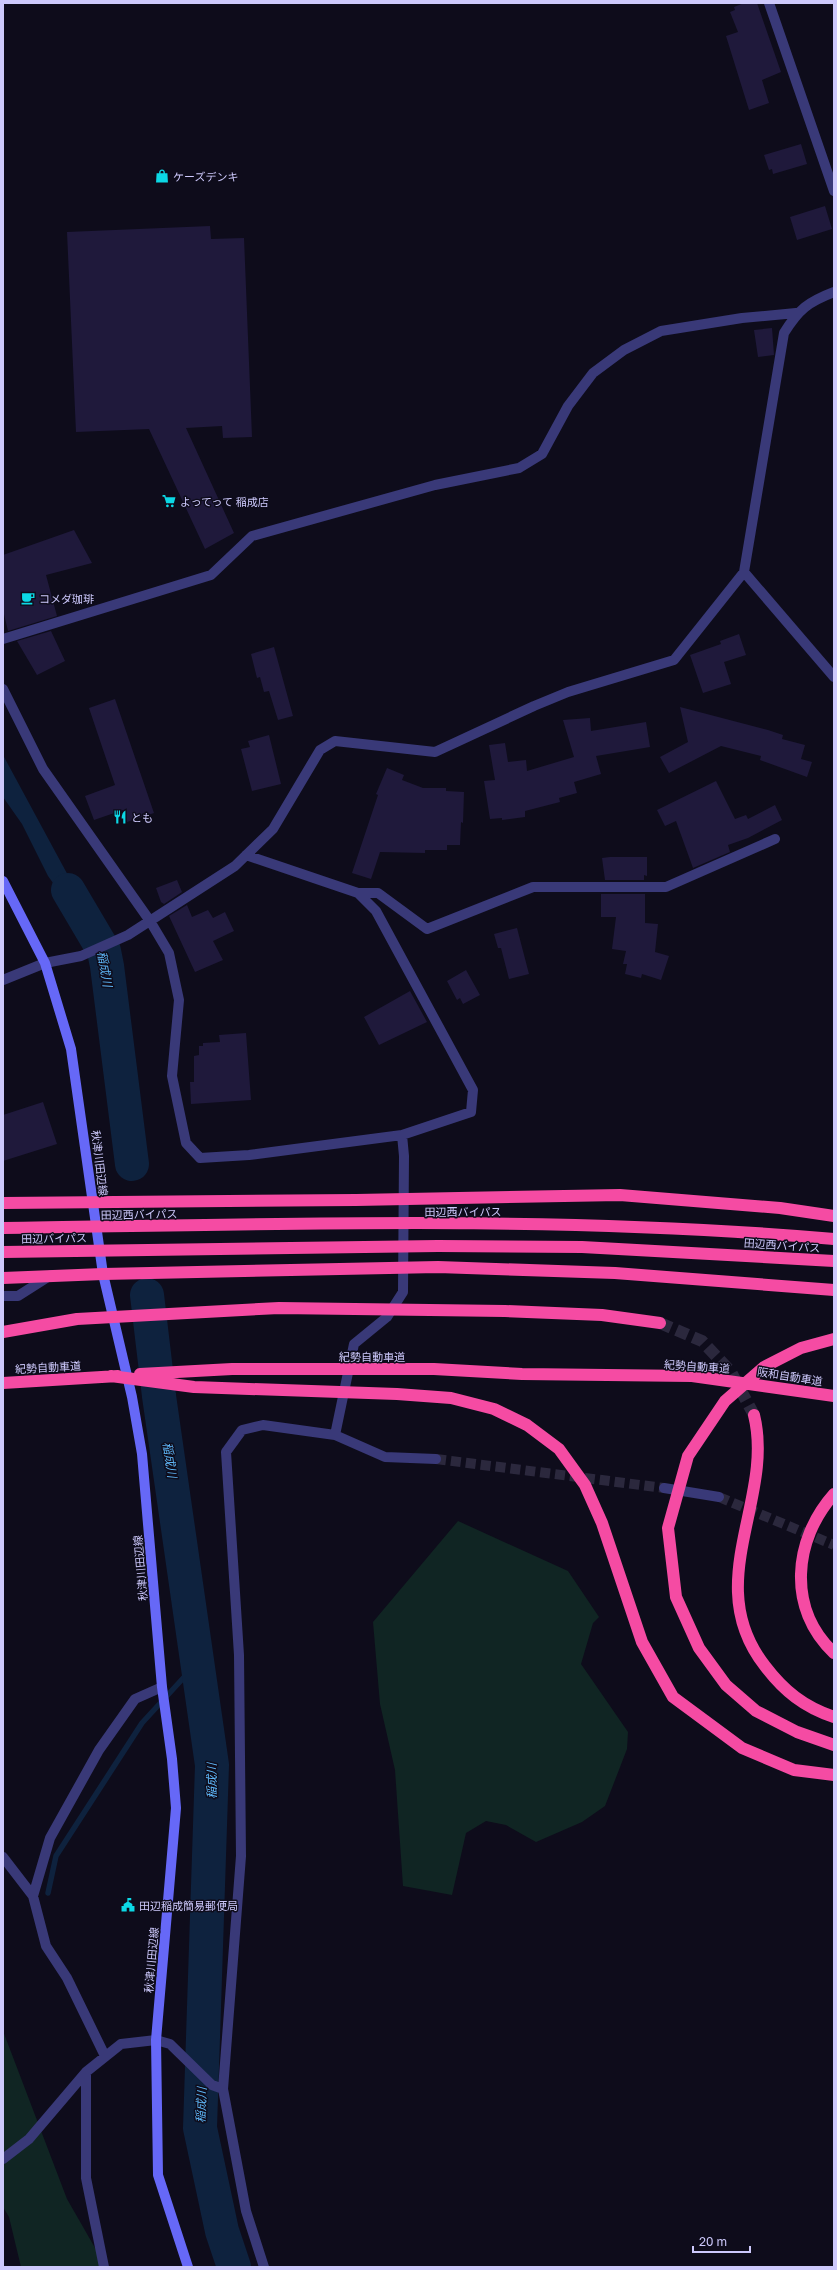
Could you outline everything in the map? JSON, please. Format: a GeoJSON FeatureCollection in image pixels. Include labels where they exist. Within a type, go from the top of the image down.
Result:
{"type":"FeatureCollection","features":[{"type":"Feature","properties":{"kind":"highway"},"geometry":{"type":"LineString","coordinates":[[3,1203],[356,1200],[620,1195],[780,1208],[834,1216]]}},
{"type":"Feature","properties":{"kind":"highway","name":"田辺西バイパス"},"geometry":{"type":"LineString","coordinates":[[91,1227],[438,1223],[627,1225],[741,1231],[834,1239]]}},
{"type":"Feature","properties":{"kind":"highway","name":"田辺バイパス"},"geometry":{"type":"LineString","coordinates":[[3,1228],[91,1227]]}},
{"type":"Feature","properties":{"kind":"highway","name":"田辺西バイパス"},"geometry":{"type":"LineString","coordinates":[[105,1250],[438,1246],[582,1247],[834,1261]]}},
{"type":"Feature","properties":{"kind":"highway","name":"田辺バイパス"},"geometry":{"type":"LineString","coordinates":[[3,1252],[105,1250]]}},
{"type":"Feature","properties":{"kind":"highway"},"geometry":{"type":"LineString","coordinates":[[3,1278],[51,1275],[438,1267],[615,1273],[834,1290]]}},
{"type":"Feature","properties":{"kind":"highway"},"geometry":{"type":"LineString","coordinates":[[3,1332],[77,1319],[279,1308],[505,1311],[602,1315],[660,1323]]}},
{"type":"Feature","properties":{"kind":"highway"},"geometry":{"type":"LineString","coordinates":[[832,1339],[801,1348],[764,1367],[725,1401],[688,1456],[668,1528],[676,1597],[699,1648],[726,1685],[756,1711],[796,1732],[834,1745]]}},
{"type":"Feature","properties":{"kind":"highway","name":"紀勢自動車道"},"geometry":{"type":"LineString","coordinates":[[3,1383],[232,1369],[434,1369],[522,1374],[692,1376],[741,1382]]}},
{"type":"Feature","properties":{"kind":"highway"},"geometry":{"type":"LineString","coordinates":[[111,1376],[194,1386],[397,1394],[451,1398],[494,1409],[527,1425],[559,1449],[585,1485],[602,1523],[642,1642],[673,1697],[742,1748],[794,1770],[834,1775]]}},
{"type":"Feature","properties":{"kind":"highway","name":"阪和自動車道"},"geometry":{"type":"LineString","coordinates":[[741,1382],[834,1396]]}},
{"type":"Feature","properties":{"kind":"highway"},"geometry":{"type":"LineString","coordinates":[[754,1415],[759,1434],[756,1474],[738,1567],[739,1613],[755,1654],[778,1683],[812,1709],[834,1717]]}},
{"type":"Feature","properties":{"kind":"highway"},"geometry":{"type":"LineString","coordinates":[[834,1494],[816,1517],[808,1534],[802,1560],[801,1585],[807,1613],[820,1639],[834,1653]]}},
{"type":"Feature","properties":{"kind":"main road","name":"秋津川田辺線"},"geometry":{"type":"LineString","coordinates":[[3,881],[45,963],[71,1049],[104,1274],[132,1397],[142,1454],[162,1687],[172,1759],[176,1808],[156,2040],[158,2175],[188,2267]]}},
{"type":"Feature","properties":{"kind":"street"},"geometry":{"type":"LineString","coordinates":[[769,3],[834,191]]}},
{"type":"Feature","properties":{"kind":"street"},"geometry":{"type":"LineString","coordinates":[[3,980],[45,963],[81,956],[128,935],[235,866],[273,829],[320,750],[334,742],[435,752],[534,706],[568,692],[674,660],[744,572],[784,333],[796,313],[816,299],[834,292]]}},
{"type":"Feature","properties":{"kind":"street"},"geometry":{"type":"LineString","coordinates":[[3,639],[211,575],[252,536],[435,485],[519,468],[542,454],[568,406],[593,373],[624,350],[661,331],[742,318],[796,313]]}},
{"type":"Feature","properties":{"kind":"street"},"geometry":{"type":"LineString","coordinates":[[744,572],[834,676]]}},
{"type":"Feature","properties":{"kind":"street"},"geometry":{"type":"LineString","coordinates":[[3,689],[43,769],[150,921],[169,953],[179,1000],[172,1076],[186,1143],[200,1158],[249,1156],[402,1136],[471,1112],[473,1090],[376,911],[358,893]]}},
{"type":"Feature","properties":{"kind":"street"},"geometry":{"type":"LineString","coordinates":[[246,855],[358,893],[378,893],[427,929],[533,887],[666,887],[775,839]]}},
{"type":"Feature","properties":{"kind":"street"},"geometry":{"type":"LineString","coordinates":[[335,1435],[354,1344],[387,1317],[403,1292],[404,1156],[402,1136]]}},
{"type":"Feature","properties":{"kind":"street"},"geometry":{"type":"LineString","coordinates":[[3,1296],[18,1296],[51,1275]]}},
{"type":"Feature","properties":{"kind":"street"},"geometry":{"type":"LineString","coordinates":[[264,2267],[246,2211],[223,2089],[241,1856],[239,1655],[226,1452],[242,1430],[263,1425],[335,1435],[385,1457],[436,1459]]}},
{"type":"Feature","properties":{"kind":"street"},"geometry":{"type":"LineString","coordinates":[[664,1488],[719,1497]]}},
{"type":"Feature","properties":{"kind":"street"},"geometry":{"type":"LineString","coordinates":[[33,1896],[50,1838],[99,1750],[135,1699],[162,1687]]}},
{"type":"Feature","properties":{"kind":"street"},"geometry":{"type":"LineString","coordinates":[[3,1857],[33,1896],[46,1946],[67,1978],[105,2056]]}},
{"type":"Feature","properties":{"kind":"street"},"geometry":{"type":"LineString","coordinates":[[3,2159],[29,2139],[86,2072],[121,2044],[156,2040],[170,2044],[212,2084],[223,2089]]}},
{"type":"Feature","properties":{"kind":"street"},"geometry":{"type":"LineString","coordinates":[[86,2072],[86,2178],[104,2267]]}},
{"type":"Feature","properties":{"kind":"green space"},"geometry":{"type":"Polygon","coordinates":[[[458,1521],[568,1571],[599,1617],[593,1623],[581,1664],[628,1732],[627,1749],[605,1806],[582,1822],[536,1842],[506,1825],[486,1821],[466,1833],[452,1895],[403,1886],[395,1770],[380,1704],[373,1622],[458,1521]]]}},
{"type":"Feature","properties":{"kind":"green space"},"geometry":{"type":"Polygon","coordinates":[[[3,2031],[67,2199],[106,2267],[21,2267],[9,2217],[3,2207],[3,2031]]]}},
{"type":"Feature","properties":{"kind":"water"},"geometry":{"type":"Polygon","coordinates":[[[3,755],[97,929],[89,933],[48,876],[22,824],[3,797],[3,755]]]}},
{"type":"Feature","properties":{"kind":"building"},"geometry":{"type":"Polygon","coordinates":[[[744,3],[757,3],[781,72],[762,80],[769,103],[749,110],[726,36],[738,32],[730,12],[735,10],[734,7],[744,3]]]}},
{"type":"Feature","properties":{"kind":"building"},"geometry":{"type":"Polygon","coordinates":[[[801,144],[807,164],[773,174],[772,169],[769,170],[764,155],[801,144]]]}},
{"type":"Feature","properties":{"kind":"building"},"geometry":{"type":"Polygon","coordinates":[[[825,206],[832,229],[797,240],[790,217],[825,206]]]}},
{"type":"Feature","properties":{"kind":"building"},"geometry":{"type":"Polygon","coordinates":[[[210,226],[211,239],[244,238],[252,437],[223,438],[222,426],[186,428],[234,533],[205,549],[149,429],[76,432],[67,232],[210,226]]]}},
{"type":"Feature","properties":{"kind":"building"},"geometry":{"type":"Polygon","coordinates":[[[772,328],[774,355],[758,357],[754,330],[772,328]]]}},
{"type":"Feature","properties":{"kind":"building","name":"コメダ珈琲"},"geometry":{"type":"Polygon","coordinates":[[[74,530],[92,563],[46,575],[57,616],[8,631],[3,610],[3,555],[74,530]]]}},
{"type":"Feature","properties":{"kind":"building"},"geometry":{"type":"Polygon","coordinates":[[[51,631],[65,661],[37,675],[17,641],[51,631]]]}},
{"type":"Feature","properties":{"kind":"building"},"geometry":{"type":"Polygon","coordinates":[[[739,634],[746,655],[724,662],[731,684],[703,693],[690,655],[721,644],[720,641],[739,634]]]}},
{"type":"Feature","properties":{"kind":"building"},"geometry":{"type":"Polygon","coordinates":[[[274,647],[293,716],[278,720],[269,691],[264,692],[260,677],[257,678],[251,654],[274,647]]]}},
{"type":"Feature","properties":{"kind":"building"},"geometry":{"type":"Polygon","coordinates":[[[115,699],[154,813],[127,822],[123,810],[94,820],[85,796],[115,785],[89,708],[115,699]]]}},
{"type":"Feature","properties":{"kind":"building"},"geometry":{"type":"Polygon","coordinates":[[[680,707],[768,730],[783,735],[782,739],[805,745],[801,759],[812,762],[807,777],[760,760],[761,756],[721,746],[669,773],[660,757],[688,742],[680,707]]]}},
{"type":"Feature","properties":{"kind":"building"},"geometry":{"type":"Polygon","coordinates":[[[590,718],[591,731],[646,722],[650,747],[596,756],[601,774],[574,782],[577,793],[559,798],[560,802],[525,811],[525,817],[502,820],[502,818],[490,819],[484,781],[495,780],[489,745],[505,743],[508,762],[526,760],[527,771],[574,757],[563,720],[590,718]]]}},
{"type":"Feature","properties":{"kind":"building"},"geometry":{"type":"Polygon","coordinates":[[[269,735],[281,784],[252,791],[241,749],[250,747],[248,741],[269,735]]]}},
{"type":"Feature","properties":{"kind":"building"},"geometry":{"type":"Polygon","coordinates":[[[387,768],[404,775],[402,780],[423,788],[446,788],[446,791],[464,792],[463,823],[461,822],[460,845],[447,845],[447,850],[425,850],[425,853],[380,852],[371,879],[352,873],[378,795],[376,794],[387,768]]]}},
{"type":"Feature","properties":{"kind":"building"},"geometry":{"type":"Polygon","coordinates":[[[716,781],[735,819],[746,815],[748,819],[775,805],[782,820],[748,838],[728,845],[730,852],[693,868],[676,821],[665,826],[657,810],[716,781]]]}},
{"type":"Feature","properties":{"kind":"building"},"geometry":{"type":"Polygon","coordinates":[[[647,857],[647,876],[644,875],[644,880],[605,880],[602,858],[647,857]]]}},
{"type":"Feature","properties":{"kind":"building"},"geometry":{"type":"Polygon","coordinates":[[[177,880],[182,892],[164,904],[161,902],[156,888],[177,880]]]}},
{"type":"Feature","properties":{"kind":"building"},"geometry":{"type":"Polygon","coordinates":[[[601,894],[645,894],[645,923],[658,924],[655,952],[669,956],[661,980],[642,974],[641,978],[625,974],[627,964],[623,964],[626,951],[612,949],[616,917],[601,917],[601,894]]]}},
{"type":"Feature","properties":{"kind":"building"},"geometry":{"type":"Polygon","coordinates":[[[187,905],[192,917],[208,910],[213,918],[225,912],[234,931],[213,941],[223,960],[195,972],[169,916],[187,905]]]}},
{"type":"Feature","properties":{"kind":"building"},"geometry":{"type":"Polygon","coordinates":[[[517,928],[529,974],[509,979],[501,948],[498,948],[494,934],[517,928]]]}},
{"type":"Feature","properties":{"kind":"building"},"geometry":{"type":"Polygon","coordinates":[[[466,970],[480,995],[463,1004],[460,998],[457,1000],[447,981],[466,970]]]}},
{"type":"Feature","properties":{"kind":"building"},"geometry":{"type":"Polygon","coordinates":[[[410,991],[427,1022],[379,1045],[364,1017],[410,991]]]}},
{"type":"Feature","properties":{"kind":"building"},"geometry":{"type":"Polygon","coordinates":[[[246,1033],[251,1100],[191,1104],[190,1082],[194,1082],[194,1056],[199,1055],[199,1046],[203,1046],[203,1043],[220,1042],[219,1035],[246,1033]]]}},
{"type":"Feature","properties":{"kind":"building"},"geometry":{"type":"Polygon","coordinates":[[[43,1102],[57,1144],[3,1161],[3,1115],[43,1102]]]}},
{"type":"Feature","properties":{"kind":"waterway","name":"稲成川"},"geometry":{"type":"LineString","coordinates":[[68,890],[104,951],[132,1164]]}},
{"type":"Feature","properties":{"kind":"waterway","name":"稲成川"},"geometry":{"type":"LineString","coordinates":[[147,1295],[159,1396],[212,1765],[200,2128],[222,2231],[234,2267]]}},
{"type":"Feature","properties":{"kind":"waterway"},"geometry":{"type":"LineString","coordinates":[[48,1893],[56,1856],[142,1723],[198,1662]]}},
{"type":"Feature","properties":{"kind":"tunnel"},"geometry":{"type":"LineString","coordinates":[[660,1323],[702,1341],[731,1372],[754,1415]]}},
{"type":"Feature","properties":{"kind":"tunnel"},"geometry":{"type":"LineString","coordinates":[[436,1459],[664,1488]]}},
{"type":"Feature","properties":{"kind":"tunnel"},"geometry":{"type":"LineString","coordinates":[[719,1497],[834,1545]]}},
{"type":"Feature","properties":{"kind":"place","name":"ケーズデンキ"},"geometry":{"type":"Point","coordinates":[162,176]}},
{"type":"Feature","properties":{"kind":"place","name":"よってって 稲成店"},"geometry":{"type":"Point","coordinates":[169,501]}},
{"type":"Feature","properties":{"kind":"place","name":"コメダ珈琲"},"geometry":{"type":"Point","coordinates":[28,598]}},
{"type":"Feature","properties":{"kind":"place","name":"とも"},"geometry":{"type":"Point","coordinates":[120,817]}},
{"type":"Feature","properties":{"kind":"place","name":"田辺稲成簡易郵便局"},"geometry":{"type":"Point","coordinates":[128,1905]}}]}
